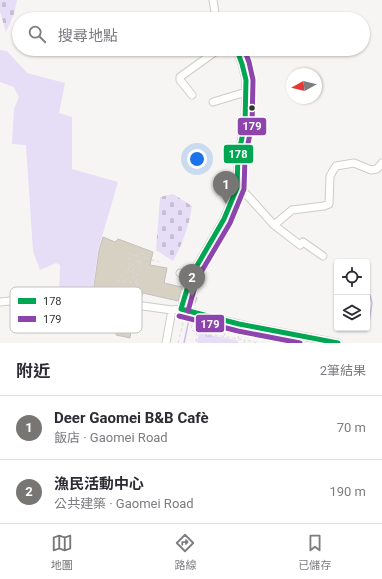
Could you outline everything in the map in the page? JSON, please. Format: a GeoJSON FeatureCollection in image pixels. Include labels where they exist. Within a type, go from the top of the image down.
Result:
{"type":"FeatureCollection","features":[{"type":"Feature","properties":{"kind":"street"},"geometry":{"type":"LineString","coordinates":[[213,0],[215,12]]}},
{"type":"Feature","properties":{"kind":"street"},"geometry":{"type":"LineString","coordinates":[[192,94],[180,80],[180,77],[209,56]]}},
{"type":"Feature","properties":{"kind":"street"},"geometry":{"type":"LineString","coordinates":[[181,309],[191,276],[224,219],[237,188],[238,156],[245,124],[246,92],[246,80],[239,56]]}},
{"type":"Feature","properties":{"kind":"street"},"geometry":{"type":"LineString","coordinates":[[213,102],[246,92]]}},
{"type":"Feature","properties":{"kind":"street"},"geometry":{"type":"LineString","coordinates":[[274,225],[292,210],[329,204],[330,176],[336,166],[354,163],[370,170],[377,169],[382,164]]}},
{"type":"Feature","properties":{"kind":"street"},"geometry":{"type":"LineString","coordinates":[[237,184],[274,225],[300,245],[303,242],[322,256]]}},
{"type":"Feature","properties":{"kind":"street"},"geometry":{"type":"LineString","coordinates":[[180,273],[191,276]]}},
{"type":"Feature","properties":{"kind":"street"},"geometry":{"type":"LineString","coordinates":[[0,302],[10,301]]}},
{"type":"Feature","properties":{"kind":"street"},"geometry":{"type":"LineString","coordinates":[[142,306],[172,310],[181,309],[248,326],[338,343]]}},
{"type":"Feature","properties":{"kind":"street"},"geometry":{"type":"LineString","coordinates":[[166,343],[172,310]]}},
{"type":"Feature","properties":{"kind":"path"},"geometry":{"type":"LineString","coordinates":[[136,284],[132,271],[133,268],[127,254],[138,256],[139,254],[143,254],[145,258],[159,262]]}},
{"type":"Feature","properties":{"kind":"path"},"geometry":{"type":"LineString","coordinates":[[136,284],[140,261],[138,256]]}},
{"type":"Feature","properties":{"kind":"path"},"geometry":{"type":"LineString","coordinates":[[136,284],[117,282],[129,271],[128,268],[140,261],[143,261],[145,258]]}},
{"type":"Feature","properties":{"kind":"path"},"geometry":{"type":"LineString","coordinates":[[195,313],[191,330],[258,343]]}},
{"type":"Feature","properties":{"kind":"path"},"geometry":{"type":"LineString","coordinates":[[178,343],[184,319],[182,318]]}},
{"type":"Feature","properties":{"kind":"path"},"geometry":{"type":"LineString","coordinates":[[194,324],[289,343]]}},
{"type":"Feature","properties":{"kind":"path"},"geometry":{"type":"LineString","coordinates":[[209,334],[210,328]]}},
{"type":"Feature","properties":{"kind":"path"},"geometry":{"type":"LineString","coordinates":[[224,337],[225,330]]}},
{"type":"Feature","properties":{"kind":"path"},"geometry":{"type":"LineString","coordinates":[[196,343],[197,332]]}},
{"type":"Feature","properties":{"kind":"path"},"geometry":{"type":"LineString","coordinates":[[238,339],[240,333]]}},
{"type":"Feature","properties":{"kind":"green space"},"geometry":{"type":"Polygon","coordinates":[[[0,0],[17,0],[14,12],[12,12],[12,18],[6,32],[0,12],[0,0]]]}},
{"type":"Feature","properties":{"kind":"green space"},"geometry":{"type":"Polygon","coordinates":[[[0,50],[7,51],[27,73],[65,83],[59,113],[72,117],[72,169],[118,182],[98,250],[93,287],[59,287],[60,265],[56,263],[40,270],[33,251],[26,145],[12,144],[14,109],[19,97],[14,87],[0,82],[0,50]]]}},
{"type":"Feature","properties":{"kind":"green space"},"geometry":{"type":"Polygon","coordinates":[[[173,194],[192,206],[185,234],[173,261],[156,250],[160,197],[173,194]]]}},
{"type":"Feature","properties":{"kind":"green space"},"geometry":{"type":"Polygon","coordinates":[[[199,333],[237,340],[239,343],[197,343],[199,333]]]}},
{"type":"Feature","properties":{"kind":"building"},"geometry":{"type":"Polygon","coordinates":[[[103,237],[115,242],[118,239],[153,252],[150,265],[167,268],[164,283],[182,287],[178,301],[143,293],[142,296],[142,287],[94,287],[99,250],[103,237]]]}},
{"type":"Feature","properties":{"kind":"building"},"geometry":{"type":"Polygon","coordinates":[[[192,289],[197,291],[195,303],[189,301],[192,289]]]}},
{"type":"Feature","properties":{"kind":"building"},"geometry":{"type":"Polygon","coordinates":[[[116,333],[131,333],[130,338],[116,335],[116,333]]]}},
{"type":"Feature","properties":{"kind":"waterway"},"geometry":{"type":"LineString","coordinates":[[370,295],[372,303],[370,316]]}},
{"type":"Feature","properties":{"kind":"waterway"},"geometry":{"type":"LineString","coordinates":[[184,343],[190,315]]}},
{"type":"Feature","properties":{"kind":"transit line","name":"178"},"geometry":{"type":"LineString","coordinates":[[181,309],[191,276],[224,219],[237,188],[238,156],[245,124],[246,80],[239,56]]}},
{"type":"Feature","properties":{"kind":"transit line","name":"179"},"geometry":{"type":"LineString","coordinates":[[188,311],[197,279],[230,223],[244,189],[245,157],[252,125],[253,80],[247,56]]}},
{"type":"Feature","properties":{"kind":"transit line","name":"178"},"geometry":{"type":"LineString","coordinates":[[181,309],[239,324],[338,343]]}},
{"type":"Feature","properties":{"kind":"transit line","name":"179"},"geometry":{"type":"LineString","coordinates":[[179,316],[238,331],[300,343]]}},
{"type":"Feature","properties":{"kind":"place","name":"Deer Gaomei B&B Cafè"},"geometry":{"type":"Point","coordinates":[226,204]}},
{"type":"Feature","properties":{"kind":"place","name":"漁民活動中心"},"geometry":{"type":"Point","coordinates":[192,297]}}]}
